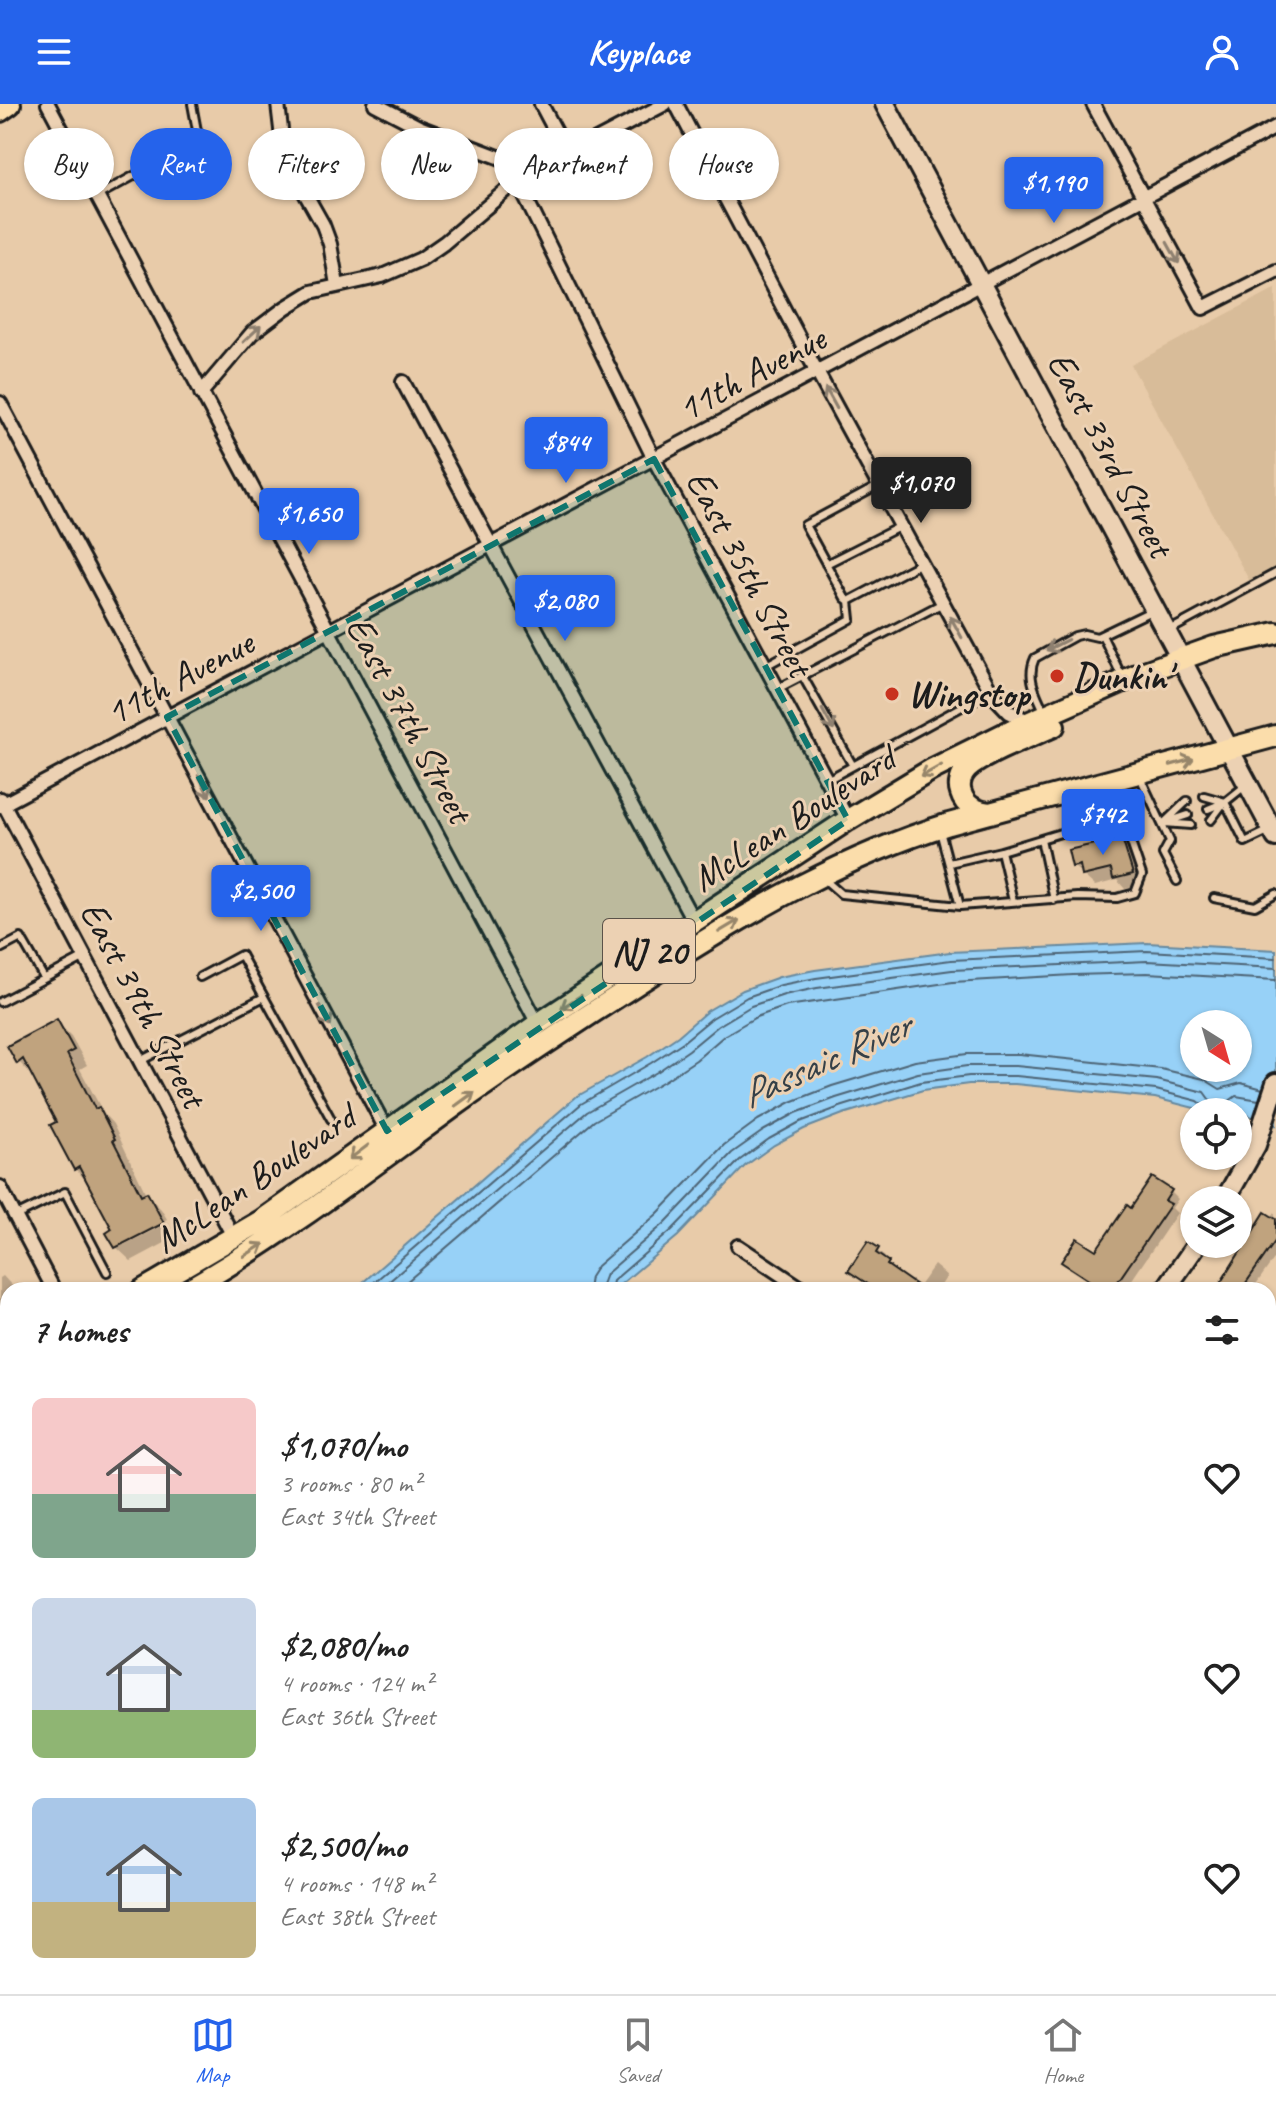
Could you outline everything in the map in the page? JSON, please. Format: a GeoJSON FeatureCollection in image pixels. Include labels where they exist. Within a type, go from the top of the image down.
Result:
{"type":"FeatureCollection","features":[{"type":"Feature","properties":{"kind":"main road"},"geometry":{"type":"LineString","coordinates":[[0,111],[10,104]]}},
{"type":"Feature","properties":{"kind":"main road","name":"East 33rd Street"},"geometry":{"type":"LineString","coordinates":[[885,104],[1180,658],[1272,822]]}},
{"type":"Feature","properties":{"kind":"main road","name":"McLean Boulevard"},"geometry":{"type":"LineString","coordinates":[[157,1282],[234,1238],[538,1024],[848,820],[931,770],[1038,718],[1180,658],[1276,631]]}},
{"type":"Feature","properties":{"kind":"main road"},"geometry":{"type":"LineString","coordinates":[[991,813],[980,812],[965,802],[960,785],[968,768],[1097,706],[1180,658]]}},
{"type":"Feature","properties":{"kind":"main road","name":"McLean Boulevard"},"geometry":{"type":"LineString","coordinates":[[200,1282],[307,1215],[501,1073],[596,1010],[717,933],[820,875],[872,851],[939,828],[1276,736]]}},
{"type":"Feature","properties":{"kind":"main road"},"geometry":{"type":"LineString","coordinates":[[1233,1186],[1262,1128],[1276,1083]]}},
{"type":"Feature","properties":{"kind":"main road"},"geometry":{"type":"LineString","coordinates":[[1171,1282],[1187,1258]]}},
{"type":"Feature","properties":{"kind":"street","name":"East 37th Street"},"geometry":{"type":"LineString","coordinates":[[48,104],[61,128]]}},
{"type":"Feature","properties":{"kind":"street"},"geometry":{"type":"LineString","coordinates":[[278,104],[278,123],[289,160],[304,195],[323,225],[330,244],[337,285]]}},
{"type":"Feature","properties":{"kind":"street","name":"East 35th Street"},"geometry":{"type":"LineString","coordinates":[[375,104],[419,127],[494,155]]}},
{"type":"Feature","properties":{"kind":"street"},"geometry":{"type":"LineString","coordinates":[[541,104],[554,128]]}},
{"type":"Feature","properties":{"kind":"street"},"geometry":{"type":"LineString","coordinates":[[619,128],[665,104]]}},
{"type":"Feature","properties":{"kind":"street"},"geometry":{"type":"LineString","coordinates":[[676,104],[817,372],[991,691],[1009,712],[1038,718]]}},
{"type":"Feature","properties":{"kind":"street"},"geometry":{"type":"LineString","coordinates":[[1093,104],[1203,308],[1276,271]]}},
{"type":"Feature","properties":{"kind":"street","name":"11th Avenue"},"geometry":{"type":"LineString","coordinates":[[1,803],[329,632],[1276,127]]}},
{"type":"Feature","properties":{"kind":"street","name":"East 37th Street"},"geometry":{"type":"LineString","coordinates":[[99,200],[538,1024]]}},
{"type":"Feature","properties":{"kind":"street"},"geometry":{"type":"LineString","coordinates":[[201,393],[252,333],[311,292],[382,276],[421,259],[495,200]]}},
{"type":"Feature","properties":{"kind":"street","name":"East 35th Street"},"geometry":{"type":"LineString","coordinates":[[525,200],[654,459],[848,820]]}},
{"type":"Feature","properties":{"kind":"street"},"geometry":{"type":"LineString","coordinates":[[403,382],[694,922]]}},
{"type":"Feature","properties":{"kind":"street"},"geometry":{"type":"LineString","coordinates":[[0,403],[387,1131]]}},
{"type":"Feature","properties":{"kind":"street","name":"East 39th Street"},"geometry":{"type":"LineString","coordinates":[[1,803],[234,1238]]}},
{"type":"Feature","properties":{"kind":"street"},"geometry":{"type":"LineString","coordinates":[[0,1187],[50,1282]]}},
{"type":"Feature","properties":{"kind":"street"},"geometry":{"type":"LineString","coordinates":[[738,1246],[792,1282]]}},
{"type":"Feature","properties":{"kind":"lane"},"geometry":{"type":"LineString","coordinates":[[114,187],[192,144],[198,136],[192,104]]}},
{"type":"Feature","properties":{"kind":"lane"},"geometry":{"type":"LineString","coordinates":[[767,665],[851,619],[849,601],[805,525],[879,485]]}},
{"type":"Feature","properties":{"kind":"lane"},"geometry":{"type":"LineString","coordinates":[[826,564],[901,526]]}},
{"type":"Feature","properties":{"kind":"lane"},"geometry":{"type":"LineString","coordinates":[[849,601],[921,563]]}},
{"type":"Feature","properties":{"kind":"lane"},"geometry":{"type":"LineString","coordinates":[[1166,632],[1276,573]]}},
{"type":"Feature","properties":{"kind":"lane"},"geometry":{"type":"LineString","coordinates":[[779,688],[943,603]]}},
{"type":"Feature","properties":{"kind":"lane"},"geometry":{"type":"LineString","coordinates":[[1038,718],[1030,673],[1035,658],[1075,636],[1102,635],[1154,609]]}},
{"type":"Feature","properties":{"kind":"lane"},"geometry":{"type":"LineString","coordinates":[[1102,635],[1123,681]]}},
{"type":"Feature","properties":{"kind":"lane"},"geometry":{"type":"LineString","coordinates":[[802,675],[853,766]]}},
{"type":"Feature","properties":{"kind":"lane"},"geometry":{"type":"LineString","coordinates":[[827,780],[991,691]]}},
{"type":"Feature","properties":{"kind":"lane"},"geometry":{"type":"LineString","coordinates":[[1139,774],[1164,823],[1170,841],[1163,854],[1177,881]]}},
{"type":"Feature","properties":{"kind":"lane"},"geometry":{"type":"LineString","coordinates":[[949,863],[1097,822],[1101,813],[1102,784]]}},
{"type":"Feature","properties":{"kind":"lane"},"geometry":{"type":"LineString","coordinates":[[820,875],[841,894],[960,906],[1077,897],[1117,898],[1135,893],[1142,875],[1102,784]]}},
{"type":"Feature","properties":{"kind":"lane"},"geometry":{"type":"LineString","coordinates":[[1211,820],[1225,802],[1248,784]]}},
{"type":"Feature","properties":{"kind":"lane"},"geometry":{"type":"LineString","coordinates":[[1204,796],[1225,802],[1245,842],[1272,822]]}},
{"type":"Feature","properties":{"kind":"lane"},"geometry":{"type":"LineString","coordinates":[[1164,823],[1187,801]]}},
{"type":"Feature","properties":{"kind":"lane"},"geometry":{"type":"LineString","coordinates":[[1208,809],[1225,802]]}},
{"type":"Feature","properties":{"kind":"lane"},"geometry":{"type":"LineString","coordinates":[[1164,823],[1188,815]]}},
{"type":"Feature","properties":{"kind":"lane"},"geometry":{"type":"LineString","coordinates":[[1164,823],[1191,825]]}},
{"type":"Feature","properties":{"kind":"lane"},"geometry":{"type":"LineString","coordinates":[[939,828],[960,906]]}},
{"type":"Feature","properties":{"kind":"lane"},"geometry":{"type":"LineString","coordinates":[[1041,839],[1054,900]]}},
{"type":"Feature","properties":{"kind":"lane"},"geometry":{"type":"LineString","coordinates":[[1001,851],[1013,901]]}},
{"type":"Feature","properties":{"kind":"lane"},"geometry":{"type":"LineString","coordinates":[[1214,898],[1255,906],[1276,894]]}},
{"type":"Feature","properties":{"kind":"lane"},"geometry":{"type":"LineString","coordinates":[[0,949],[21,938],[44,978]]}},
{"type":"Feature","properties":{"kind":"lane"},"geometry":{"type":"LineString","coordinates":[[200,977],[241,955],[331,1119]]}},
{"type":"Feature","properties":{"kind":"lane"},"geometry":{"type":"LineString","coordinates":[[0,1002],[85,957]]}},
{"type":"Feature","properties":{"kind":"lane"},"geometry":{"type":"LineString","coordinates":[[140,1061],[264,997]]}},
{"type":"Feature","properties":{"kind":"lane"},"geometry":{"type":"LineString","coordinates":[[15,1216],[65,1192],[107,1272]]}},
{"type":"Feature","properties":{"kind":"highlighted area"},"geometry":{"type":"Polygon","coordinates":[[[654,459],[848,820],[387,1131],[167,717],[654,459]]]}},
{"type":"Feature","properties":{"kind":"shaded area"},"geometry":{"type":"Polygon","coordinates":[[[1276,288],[1276,577],[1254,589],[1131,365],[1276,288]]]}},
{"type":"Feature","properties":{"kind":"water","name":"Passaic River"},"geometry":{"type":"Polygon","coordinates":[[[1147,943],[1276,950],[1276,1125],[1252,1117],[1252,1098],[1180,1098],[1180,1104],[1155,1098],[1015,1084],[969,1084],[923,1090],[843,1114],[774,1145],[745,1166],[678,1236],[623,1282],[363,1282],[576,1097],[647,1057],[707,1011],[743,990],[779,977],[950,952],[1147,943]]]}},
{"type":"Feature","properties":{"kind":"building"},"geometry":{"type":"Polygon","coordinates":[[[1120,832],[1133,874],[1113,879],[1111,869],[1082,876],[1080,865],[1072,867],[1068,850],[1103,842],[1102,837],[1120,832]]]}},
{"type":"Feature","properties":{"kind":"building"},"geometry":{"type":"Polygon","coordinates":[[[57,1019],[74,1050],[67,1054],[95,1109],[99,1107],[141,1195],[147,1192],[164,1223],[115,1248],[106,1233],[112,1229],[79,1167],[74,1170],[50,1125],[56,1122],[23,1059],[17,1064],[7,1046],[57,1019]]]}},
{"type":"Feature","properties":{"kind":"building"},"geometry":{"type":"Polygon","coordinates":[[[1152,1177],[1172,1190],[1165,1201],[1171,1204],[1117,1282],[1092,1282],[1061,1262],[1077,1238],[1096,1250],[1127,1205],[1131,1208],[1152,1177]]]}},
{"type":"Feature","properties":{"kind":"building"},"geometry":{"type":"Polygon","coordinates":[[[1265,1212],[1276,1219],[1276,1240],[1247,1282],[1221,1282],[1236,1258],[1252,1258],[1252,1233],[1265,1212]]]}},
{"type":"Feature","properties":{"kind":"building"},"geometry":{"type":"Polygon","coordinates":[[[868,1241],[879,1248],[876,1253],[889,1262],[887,1265],[911,1282],[865,1282],[848,1271],[868,1241]]]}},
{"type":"Feature","properties":{"kind":"place","name":"Dunkin'"},"geometry":{"type":"Point","coordinates":[1057,676]}},
{"type":"Feature","properties":{"kind":"place","name":"Wingstop"},"geometry":{"type":"Point","coordinates":[892,694]}}]}
